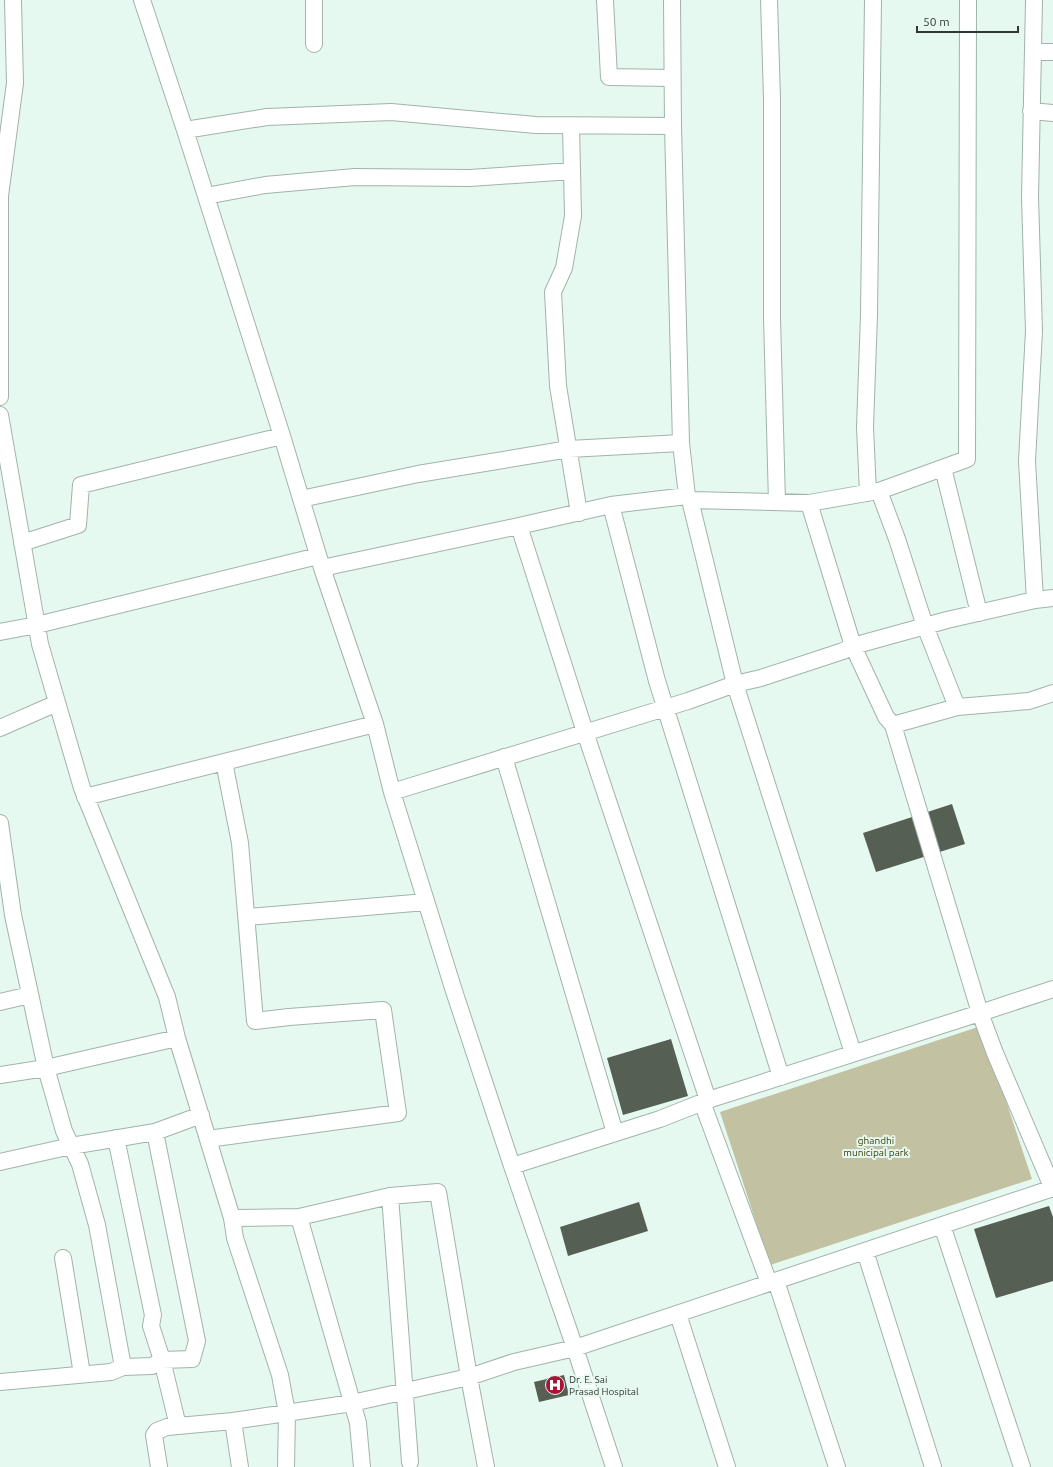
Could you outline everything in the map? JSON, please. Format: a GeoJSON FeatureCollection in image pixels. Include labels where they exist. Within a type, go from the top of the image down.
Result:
{"type":"FeatureCollection","features":[{"type":"Feature","properties":{"kind":"street"},"geometry":{"type":"LineString","coordinates":[[0,397],[0,196],[15,83],[12,0]]}},
{"type":"Feature","properties":{"kind":"street"},"geometry":{"type":"LineString","coordinates":[[142,0],[186,130],[320,562],[375,724],[392,792],[426,902],[512,1166],[575,1348],[614,1467]]}},
{"type":"Feature","properties":{"kind":"street"},"geometry":{"type":"LineString","coordinates":[[314,0],[314,44]]}},
{"type":"Feature","properties":{"kind":"street"},"geometry":{"type":"LineString","coordinates":[[605,0],[609,78],[672,78]]}},
{"type":"Feature","properties":{"kind":"street"},"geometry":{"type":"LineString","coordinates":[[672,0],[672,78],[680,443],[688,498],[734,684],[853,1054]]}},
{"type":"Feature","properties":{"kind":"street"},"geometry":{"type":"LineString","coordinates":[[769,0],[772,99],[772,318],[777,502]]}},
{"type":"Feature","properties":{"kind":"street"},"geometry":{"type":"LineString","coordinates":[[873,0],[869,315],[865,427],[874,492],[897,539],[925,626],[957,707]]}},
{"type":"Feature","properties":{"kind":"street"},"geometry":{"type":"LineString","coordinates":[[0,632],[320,562],[519,526],[610,506],[688,498],[808,503],[874,492],[967,459],[968,0]]}},
{"type":"Feature","properties":{"kind":"street"},"geometry":{"type":"LineString","coordinates":[[1034,0],[1030,197],[1034,331],[1027,461],[1034,600]]}},
{"type":"Feature","properties":{"kind":"street"},"geometry":{"type":"LineString","coordinates":[[1033,52],[1053,52]]}},
{"type":"Feature","properties":{"kind":"street"},"geometry":{"type":"LineString","coordinates":[[1031,111],[1053,113]]}},
{"type":"Feature","properties":{"kind":"street"},"geometry":{"type":"LineString","coordinates":[[186,130],[267,117],[391,112],[536,126],[673,126]]}},
{"type":"Feature","properties":{"kind":"street"},"geometry":{"type":"LineString","coordinates":[[571,126],[574,216],[564,268],[553,292],[558,386],[579,513]]}},
{"type":"Feature","properties":{"kind":"street"},"geometry":{"type":"LineString","coordinates":[[206,196],[265,185],[355,177],[470,178],[572,171]]}},
{"type":"Feature","properties":{"kind":"street"},"geometry":{"type":"LineString","coordinates":[[0,414],[40,644],[85,797],[167,997],[177,1038],[232,1218],[235,1238],[280,1374],[287,1412],[286,1467]]}},
{"type":"Feature","properties":{"kind":"street"},"geometry":{"type":"LineString","coordinates":[[22,543],[78,525],[81,485],[282,436]]}},
{"type":"Feature","properties":{"kind":"street"},"geometry":{"type":"LineString","coordinates":[[301,499],[418,474],[569,449],[680,443]]}},
{"type":"Feature","properties":{"kind":"street"},"geometry":{"type":"LineString","coordinates":[[943,468],[979,613]]}},
{"type":"Feature","properties":{"kind":"street"},"geometry":{"type":"LineString","coordinates":[[159,1467],[154,1435],[157,1431],[167,1427],[233,1421],[352,1402],[469,1377],[520,1360],[575,1348],[1053,1188],[995,1053],[980,1013],[892,725],[886,717],[853,646],[808,503]]}},
{"type":"Feature","properties":{"kind":"street"},"geometry":{"type":"LineString","coordinates":[[610,506],[665,708],[781,1077]]}},
{"type":"Feature","properties":{"kind":"street"},"geometry":{"type":"LineString","coordinates":[[519,526],[705,1101],[772,1282],[837,1467]]}},
{"type":"Feature","properties":{"kind":"street"},"geometry":{"type":"LineString","coordinates":[[392,792],[665,708],[734,684],[761,678],[843,651],[853,646],[947,620],[1034,600],[1053,598]]}},
{"type":"Feature","properties":{"kind":"street"},"geometry":{"type":"LineString","coordinates":[[892,725],[957,707],[1029,701],[1053,693]]}},
{"type":"Feature","properties":{"kind":"street"},"geometry":{"type":"LineString","coordinates":[[0,728],[57,703]]}},
{"type":"Feature","properties":{"kind":"street"},"geometry":{"type":"LineString","coordinates":[[85,797],[375,724]]}},
{"type":"Feature","properties":{"kind":"street"},"geometry":{"type":"LineString","coordinates":[[504,757],[615,1133]]}},
{"type":"Feature","properties":{"kind":"street"},"geometry":{"type":"LineString","coordinates":[[208,1139],[398,1113],[383,1010],[255,1021],[240,843],[224,762]]}},
{"type":"Feature","properties":{"kind":"street"},"geometry":{"type":"LineString","coordinates":[[0,823],[6,916],[30,995],[46,1068],[64,1131],[80,1164],[97,1226],[123,1367]]}},
{"type":"Feature","properties":{"kind":"street"},"geometry":{"type":"LineString","coordinates":[[247,917],[426,902]]}},
{"type":"Feature","properties":{"kind":"street"},"geometry":{"type":"LineString","coordinates":[[512,1166],[660,1119],[705,1101],[1053,989]]}},
{"type":"Feature","properties":{"kind":"street"},"geometry":{"type":"LineString","coordinates":[[0,1002],[30,995]]}},
{"type":"Feature","properties":{"kind":"street"},"geometry":{"type":"LineString","coordinates":[[0,1075],[46,1068],[177,1038]]}},
{"type":"Feature","properties":{"kind":"street"},"geometry":{"type":"LineString","coordinates":[[0,1162],[71,1146],[155,1132],[201,1115]]}},
{"type":"Feature","properties":{"kind":"street"},"geometry":{"type":"LineString","coordinates":[[0,1382],[111,1372],[123,1367],[152,1366],[162,1360],[192,1358],[197,1341],[155,1132]]}},
{"type":"Feature","properties":{"kind":"street"},"geometry":{"type":"LineString","coordinates":[[116,1138],[153,1315],[152,1326],[178,1426]]}},
{"type":"Feature","properties":{"kind":"street"},"geometry":{"type":"LineString","coordinates":[[232,1218],[299,1216],[390,1196],[438,1192],[469,1377],[486,1467]]}},
{"type":"Feature","properties":{"kind":"street"},"geometry":{"type":"LineString","coordinates":[[390,1196],[410,1462]]}},
{"type":"Feature","properties":{"kind":"street"},"geometry":{"type":"LineString","coordinates":[[299,1216],[358,1423],[362,1467]]}},
{"type":"Feature","properties":{"kind":"street"},"geometry":{"type":"LineString","coordinates":[[942,1225],[1022,1467]]}},
{"type":"Feature","properties":{"kind":"street"},"geometry":{"type":"LineString","coordinates":[[865,1251],[933,1467]]}},
{"type":"Feature","properties":{"kind":"street"},"geometry":{"type":"LineString","coordinates":[[63,1258],[82,1374]]}},
{"type":"Feature","properties":{"kind":"street"},"geometry":{"type":"LineString","coordinates":[[678,1314],[726,1467]]}},
{"type":"Feature","properties":{"kind":"street"},"geometry":{"type":"LineString","coordinates":[[233,1421],[240,1467]]}},
{"type":"Feature","properties":{"kind":"green space","name":"ghandhi municipal park"},"geometry":{"type":"Polygon","coordinates":[[[981,1026],[1032,1179],[770,1265],[720,1112],[981,1026]]]}},
{"type":"Feature","properties":{"kind":"building"},"geometry":{"type":"Polygon","coordinates":[[[952,804],[965,844],[876,872],[863,833],[952,804]]]}},
{"type":"Feature","properties":{"kind":"building"},"geometry":{"type":"Polygon","coordinates":[[[671,1039],[688,1096],[623,1115],[607,1058],[671,1039]]]}},
{"type":"Feature","properties":{"kind":"building"},"geometry":{"type":"Polygon","coordinates":[[[639,1202],[648,1231],[568,1256],[560,1227],[639,1202]]]}},
{"type":"Feature","properties":{"kind":"building"},"geometry":{"type":"Polygon","coordinates":[[[1049,1206],[1053,1217],[1053,1281],[996,1298],[974,1229],[1049,1206]]]}},
{"type":"Feature","properties":{"kind":"building"},"geometry":{"type":"Polygon","coordinates":[[[564,1375],[569,1395],[539,1402],[534,1382],[564,1375]]]}},
{"type":"Feature","properties":{"kind":"place","name":"Dr. E. Sai Prasad Hospital"},"geometry":{"type":"Point","coordinates":[555,1385]}}]}
